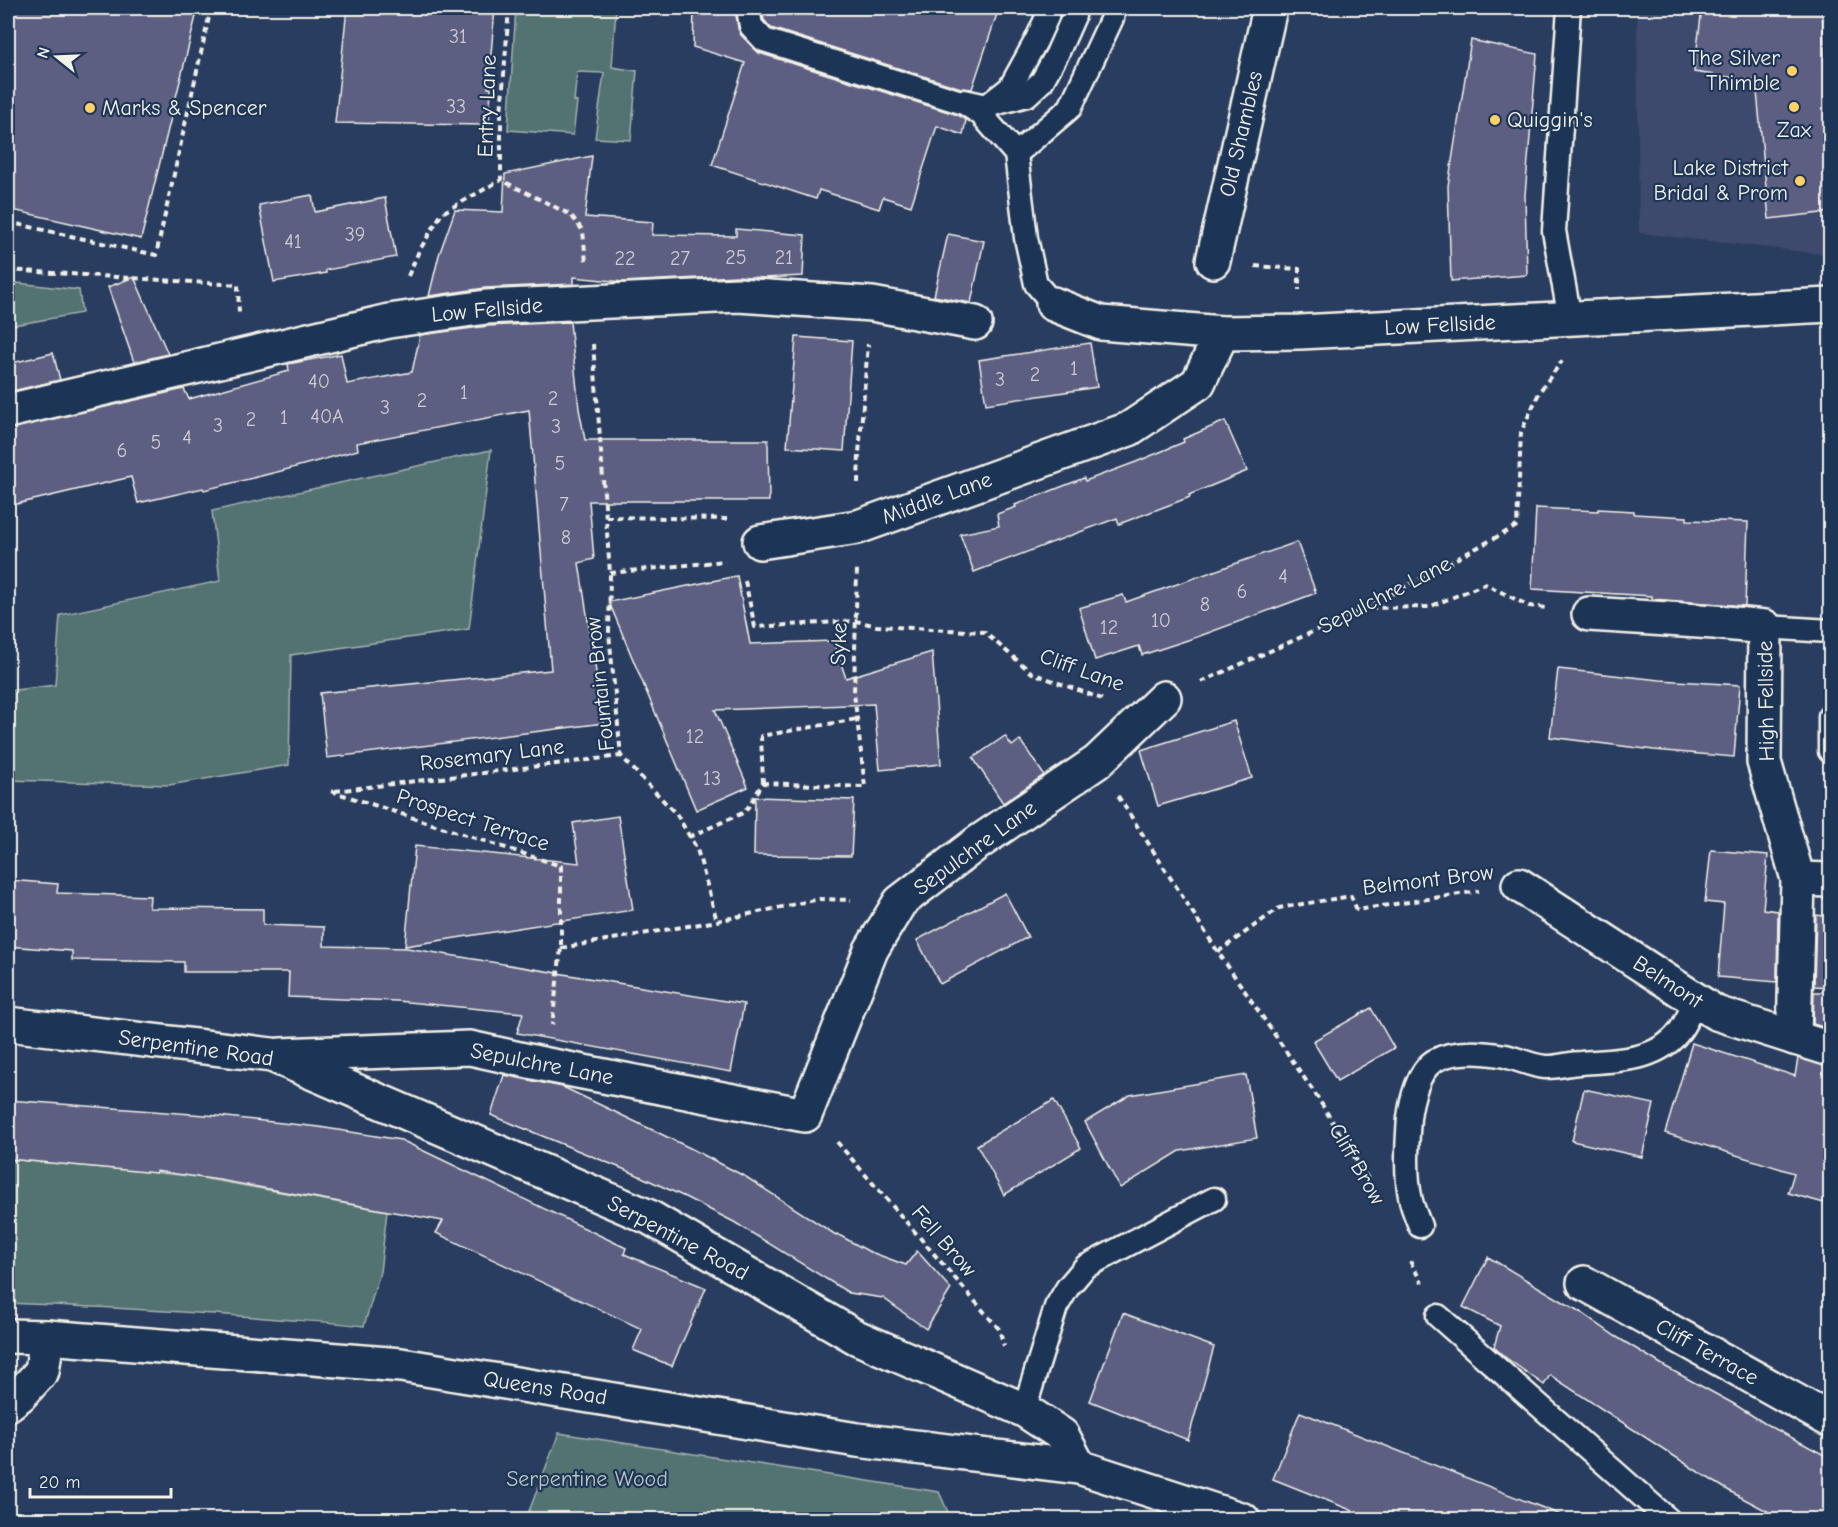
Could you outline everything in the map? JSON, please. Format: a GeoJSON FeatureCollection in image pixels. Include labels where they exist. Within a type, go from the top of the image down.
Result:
{"type":"FeatureCollection","features":[{"type":"Feature","properties":{"kind":"street","name":"Old Shambles"},"geometry":{"type":"LineString","coordinates":[[1213,261],[1270,8]]}},
{"type":"Feature","properties":{"kind":"street","name":"Low Fellside"},"geometry":{"type":"LineString","coordinates":[[8,411],[390,321],[486,307],[738,296],[872,304],[975,323]]}},
{"type":"Feature","properties":{"kind":"street","name":"Low Fellside"},"geometry":{"type":"LineString","coordinates":[[1053,304],[1101,323],[1222,333],[1300,332],[1830,305]]}},
{"type":"Feature","properties":{"kind":"street","name":"Middle Lane"},"geometry":{"type":"LineString","coordinates":[[760,542],[858,527],[1129,429],[1198,383],[1222,333]]}},
{"type":"Feature","properties":{"kind":"street","name":"High Fellside"},"geometry":{"type":"LineString","coordinates":[[1589,614],[1765,627],[1764,762],[1798,879],[1794,1038]]}},
{"type":"Feature","properties":{"kind":"street","name":"Sepulchre Lane"},"geometry":{"type":"LineString","coordinates":[[272,1055],[470,1048],[805,1115],[871,950],[900,902],[976,844],[1097,762],[1164,698]]}},
{"type":"Feature","properties":{"kind":"street"},"geometry":{"type":"LineString","coordinates":[[1798,879],[1830,880]]}},
{"type":"Feature","properties":{"kind":"street","name":"Belmont"},"geometry":{"type":"LineString","coordinates":[[1519,885],[1716,1013],[1830,1049]]}},
{"type":"Feature","properties":{"kind":"street","name":"Serpentine Road"},"geometry":{"type":"LineString","coordinates":[[8,1024],[272,1055],[649,1217],[856,1337],[1024,1410],[1062,1435],[1079,1467]]}},
{"type":"Feature","properties":{"kind":"street","name":"Cliff Terrace"},"geometry":{"type":"LineString","coordinates":[[1584,1283],[1830,1420]]}},
{"type":"Feature","properties":{"kind":"street","name":"Queens Road"},"geometry":{"type":"LineString","coordinates":[[8,1336],[47,1336],[401,1365],[857,1440],[1079,1467]]}},
{"type":"Feature","properties":{"kind":"street"},"geometry":{"type":"LineString","coordinates":[[8,1404],[20,1395],[42,1371],[47,1336]]}},
{"type":"Feature","properties":{"kind":"street"},"geometry":{"type":"LineString","coordinates":[[1079,1467],[1243,1520]]}},
{"type":"Feature","properties":{"kind":"lane"},"geometry":{"type":"LineString","coordinates":[[749,8],[753,25],[765,39],[963,101],[987,106],[1027,95],[1042,81],[1074,16],[1074,8]]}},
{"type":"Feature","properties":{"kind":"lane"},"geometry":{"type":"LineString","coordinates":[[749,8],[751,26],[764,40],[964,103],[981,114],[1016,154],[1026,238],[1036,284],[1053,304]]}},
{"type":"Feature","properties":{"kind":"lane"},"geometry":{"type":"LineString","coordinates":[[987,106],[1010,88],[1040,33],[1048,8]]}},
{"type":"Feature","properties":{"kind":"lane"},"geometry":{"type":"LineString","coordinates":[[1016,154],[1070,108],[1112,18],[1114,8]]}},
{"type":"Feature","properties":{"kind":"lane"},"geometry":{"type":"LineString","coordinates":[[1569,8],[1554,231],[1583,318]]}},
{"type":"Feature","properties":{"kind":"lane","name":"High Fellside"},"geometry":{"type":"LineString","coordinates":[[1765,627],[1830,631]]}},
{"type":"Feature","properties":{"kind":"lane"},"geometry":{"type":"LineString","coordinates":[[1830,716],[1830,751]]}},
{"type":"Feature","properties":{"kind":"lane"},"geometry":{"type":"LineString","coordinates":[[1420,1226],[1411,1202],[1408,1178],[1408,1136],[1411,1100],[1419,1079],[1432,1062],[1457,1053],[1481,1053],[1506,1056],[1543,1067],[1558,1067],[1645,1056],[1664,1046],[1680,1031],[1696,1001]]}},
{"type":"Feature","properties":{"kind":"lane"},"geometry":{"type":"LineString","coordinates":[[1024,1410],[1056,1307],[1068,1287],[1085,1267],[1214,1199]]}},
{"type":"Feature","properties":{"kind":"lane"},"geometry":{"type":"LineString","coordinates":[[1438,1316],[1669,1520]]}},
{"type":"Feature","properties":{"kind":"path"},"geometry":{"type":"LineString","coordinates":[[8,222],[156,255],[211,8]]}},
{"type":"Feature","properties":{"kind":"path","name":"Entry Lane"},"geometry":{"type":"LineString","coordinates":[[509,8],[501,114],[501,180],[571,215],[583,231],[590,302]]}},
{"type":"Feature","properties":{"kind":"path"},"geometry":{"type":"LineString","coordinates":[[390,321],[419,251],[442,213],[501,180]]}},
{"type":"Feature","properties":{"kind":"path"},"geometry":{"type":"LineString","coordinates":[[1265,267],[1299,269],[1299,287]]}},
{"type":"Feature","properties":{"kind":"path"},"geometry":{"type":"LineString","coordinates":[[8,270],[238,285],[241,356]]}},
{"type":"Feature","properties":{"kind":"path","name":"Fountain Brow"},"geometry":{"type":"LineString","coordinates":[[590,302],[610,573],[609,633],[621,756],[677,815],[697,849],[717,921]]}},
{"type":"Feature","properties":{"kind":"path","name":"Syke"},"geometry":{"type":"LineString","coordinates":[[763,783],[865,787],[854,693],[859,453],[872,304]]}},
{"type":"Feature","properties":{"kind":"path","name":"Sepulchre Lane"},"geometry":{"type":"LineString","coordinates":[[1164,698],[1366,608],[1517,526],[1521,432],[1540,390],[1583,318]]}},
{"type":"Feature","properties":{"kind":"path"},"geometry":{"type":"LineString","coordinates":[[606,517],[728,519],[760,542],[742,559],[610,573]]}},
{"type":"Feature","properties":{"kind":"path"},"geometry":{"type":"LineString","coordinates":[[1366,608],[1430,607],[1485,584],[1529,606],[1589,614]]}},
{"type":"Feature","properties":{"kind":"path","name":"Cliff Lane"},"geometry":{"type":"LineString","coordinates":[[746,587],[755,627],[856,621],[877,626],[984,632],[1032,673],[1119,706],[1164,698]]}},
{"type":"Feature","properties":{"kind":"path"},"geometry":{"type":"LineString","coordinates":[[690,837],[745,812],[763,783],[761,736],[857,719]]}},
{"type":"Feature","properties":{"kind":"path","name":"Rosemary Lane"},"geometry":{"type":"LineString","coordinates":[[331,791],[621,756]]}},
{"type":"Feature","properties":{"kind":"path","name":"Cliff Brow"},"geometry":{"type":"LineString","coordinates":[[1097,762],[1218,952],[1316,1095],[1375,1192]]}},
{"type":"Feature","properties":{"kind":"path","name":"Prospect Terrace"},"geometry":{"type":"LineString","coordinates":[[331,791],[561,866],[561,948]]}},
{"type":"Feature","properties":{"kind":"path","name":"Belmont Brow"},"geometry":{"type":"LineString","coordinates":[[1218,952],[1279,908],[1351,896],[1357,910],[1519,885]]}},
{"type":"Feature","properties":{"kind":"path"},"geometry":{"type":"LineString","coordinates":[[551,1031],[561,948],[717,921],[819,899],[900,902]]}},
{"type":"Feature","properties":{"kind":"path","name":"Fell Brow"},"geometry":{"type":"LineString","coordinates":[[805,1115],[838,1143],[999,1329],[1005,1349]]}},
{"type":"Feature","properties":{"kind":"path"},"geometry":{"type":"LineString","coordinates":[[1406,1254],[1438,1316]]}},
{"type":"Feature","properties":{"kind":"shaded area"},"geometry":{"type":"Polygon","coordinates":[[[1637,8],[1830,8],[1830,255],[1639,233],[1637,8]]]}},
{"type":"Feature","properties":{"kind":"green space"},"geometry":{"type":"Polygon","coordinates":[[[516,8],[616,8],[612,67],[637,71],[631,140],[595,138],[604,73],[577,72],[574,101],[577,102],[573,135],[508,130],[516,8]]]}},
{"type":"Feature","properties":{"kind":"green space"},"geometry":{"type":"Polygon","coordinates":[[[8,282],[79,290],[82,313],[8,326],[8,282]]]}},
{"type":"Feature","properties":{"kind":"green space"},"geometry":{"type":"Polygon","coordinates":[[[491,450],[469,629],[291,655],[289,765],[169,785],[8,780],[8,691],[55,685],[60,615],[220,581],[212,511],[491,450]]]}},
{"type":"Feature","properties":{"kind":"green space"},"geometry":{"type":"Polygon","coordinates":[[[8,1159],[190,1176],[387,1211],[380,1272],[364,1326],[177,1311],[8,1303],[8,1159]]]}},
{"type":"Feature","properties":{"kind":"green space","name":"Serpentine Wood"},"geometry":{"type":"Polygon","coordinates":[[[559,1433],[939,1492],[951,1519],[526,1519],[559,1433]]]}},
{"type":"Feature","properties":{"kind":"building","name":"Marks & Spencer"},"geometry":{"type":"Polygon","coordinates":[[[8,8],[198,8],[141,239],[8,209],[8,8]]]}},
{"type":"Feature","properties":{"kind":"building"},"geometry":{"type":"Polygon","coordinates":[[[347,8],[495,8],[488,88],[491,88],[489,125],[335,123],[347,8]]]}},
{"type":"Feature","properties":{"kind":"building"},"geometry":{"type":"Polygon","coordinates":[[[694,8],[735,8],[741,35],[759,53],[958,115],[966,120],[963,135],[937,126],[911,206],[883,197],[879,209],[819,190],[816,199],[712,165],[745,63],[693,47],[694,8]]]}},
{"type":"Feature","properties":{"kind":"building"},"geometry":{"type":"Polygon","coordinates":[[[762,8],[999,8],[972,89],[961,88],[771,28],[764,20],[762,8]]]}},
{"type":"Feature","properties":{"kind":"building"},"geometry":{"type":"Polygon","coordinates":[[[1702,8],[1768,12],[1769,8],[1822,8],[1830,166],[1830,212],[1769,219],[1756,81],[1694,72],[1702,8]]]}},
{"type":"Feature","properties":{"kind":"building","name":"Quiggin's"},"geometry":{"type":"Polygon","coordinates":[[[1471,40],[1537,54],[1525,195],[1527,275],[1451,281],[1448,186],[1471,40]]]}},
{"type":"Feature","properties":{"kind":"building"},"geometry":{"type":"Polygon","coordinates":[[[592,156],[585,217],[653,222],[652,235],[736,236],[736,229],[805,235],[803,276],[764,278],[737,276],[623,282],[574,277],[574,284],[485,288],[429,296],[439,255],[455,210],[503,212],[505,174],[592,156]]]}},
{"type":"Feature","properties":{"kind":"building"},"geometry":{"type":"Polygon","coordinates":[[[312,195],[315,212],[385,198],[396,257],[274,282],[259,205],[312,195]]]}},
{"type":"Feature","properties":{"kind":"building"},"geometry":{"type":"Polygon","coordinates":[[[948,234],[984,241],[971,303],[934,296],[948,234]]]}},
{"type":"Feature","properties":{"kind":"building"},"geometry":{"type":"Polygon","coordinates":[[[134,277],[168,354],[134,362],[108,287],[134,277]]]}},
{"type":"Feature","properties":{"kind":"building"},"geometry":{"type":"Polygon","coordinates":[[[570,322],[579,409],[585,440],[768,440],[769,501],[589,501],[594,559],[579,563],[604,723],[327,758],[320,693],[551,670],[529,410],[357,443],[358,450],[204,490],[203,488],[138,503],[131,477],[8,506],[8,429],[184,389],[189,399],[289,371],[288,364],[341,354],[347,384],[412,372],[420,335],[488,326],[570,322]]]}},
{"type":"Feature","properties":{"kind":"building"},"geometry":{"type":"Polygon","coordinates":[[[796,337],[852,341],[844,451],[787,447],[796,337]]]}},
{"type":"Feature","properties":{"kind":"building"},"geometry":{"type":"Polygon","coordinates":[[[1090,343],[1097,387],[986,404],[979,360],[1090,343]]]}},
{"type":"Feature","properties":{"kind":"building"},"geometry":{"type":"Polygon","coordinates":[[[53,353],[60,380],[8,392],[8,364],[53,353]]]}},
{"type":"Feature","properties":{"kind":"building"},"geometry":{"type":"Polygon","coordinates":[[[1225,421],[1247,471],[1189,495],[1190,497],[1119,524],[1117,518],[974,572],[960,534],[999,526],[997,514],[1016,507],[1015,505],[1084,478],[1085,481],[1136,462],[1184,442],[1183,439],[1225,421]]]}},
{"type":"Feature","properties":{"kind":"building"},"geometry":{"type":"Polygon","coordinates":[[[1536,508],[1634,511],[1634,514],[1687,517],[1687,520],[1748,522],[1745,606],[1652,599],[1652,596],[1532,589],[1536,508]]]}},
{"type":"Feature","properties":{"kind":"building"},"geometry":{"type":"Polygon","coordinates":[[[1297,542],[1316,593],[1142,655],[1139,646],[1095,660],[1079,608],[1123,595],[1126,602],[1297,542]]]}},
{"type":"Feature","properties":{"kind":"building"},"geometry":{"type":"Polygon","coordinates":[[[737,576],[750,644],[833,641],[846,678],[932,652],[941,764],[880,770],[874,704],[715,710],[748,787],[696,810],[609,602],[737,576]]]}},
{"type":"Feature","properties":{"kind":"building"},"geometry":{"type":"Polygon","coordinates":[[[1558,669],[1660,680],[1740,685],[1734,757],[1550,737],[1558,669]]]}},
{"type":"Feature","properties":{"kind":"building"},"geometry":{"type":"Polygon","coordinates":[[[1234,721],[1252,778],[1158,806],[1141,750],[1234,721]]]}},
{"type":"Feature","properties":{"kind":"building"},"geometry":{"type":"Polygon","coordinates":[[[1005,736],[1012,746],[1020,740],[1044,775],[1003,803],[973,758],[1005,736]]]}},
{"type":"Feature","properties":{"kind":"building"},"geometry":{"type":"Polygon","coordinates":[[[755,797],[854,800],[851,856],[754,855],[755,797]]]}},
{"type":"Feature","properties":{"kind":"building"},"geometry":{"type":"Polygon","coordinates":[[[618,816],[633,910],[405,946],[415,846],[579,863],[573,823],[618,816]]]}},
{"type":"Feature","properties":{"kind":"building"},"geometry":{"type":"Polygon","coordinates":[[[1711,850],[1768,855],[1763,909],[1778,911],[1777,982],[1718,977],[1724,904],[1705,902],[1711,850]]]}},
{"type":"Feature","properties":{"kind":"building"},"geometry":{"type":"Polygon","coordinates":[[[8,880],[58,884],[57,893],[150,896],[149,908],[263,909],[263,925],[324,927],[324,946],[407,948],[744,1004],[731,1072],[517,1033],[523,1013],[397,1001],[288,997],[289,972],[184,972],[184,962],[72,960],[72,951],[8,946],[8,880]]]}},
{"type":"Feature","properties":{"kind":"building"},"geometry":{"type":"Polygon","coordinates":[[[1005,893],[1028,937],[940,984],[917,940],[1005,893]]]}},
{"type":"Feature","properties":{"kind":"building"},"geometry":{"type":"Polygon","coordinates":[[[1816,915],[1830,917],[1830,987],[1814,986],[1816,915]]]}},
{"type":"Feature","properties":{"kind":"building"},"geometry":{"type":"Polygon","coordinates":[[[1814,992],[1830,992],[1830,1029],[1813,1024],[1814,992]]]}},
{"type":"Feature","properties":{"kind":"building"},"geometry":{"type":"Polygon","coordinates":[[[1371,1008],[1394,1048],[1337,1081],[1313,1041],[1371,1008]]]}},
{"type":"Feature","properties":{"kind":"building"},"geometry":{"type":"Polygon","coordinates":[[[1692,1043],[1795,1076],[1798,1058],[1830,1067],[1830,1185],[1824,1203],[1788,1193],[1794,1173],[1665,1133],[1692,1043]]]}},
{"type":"Feature","properties":{"kind":"building"},"geometry":{"type":"Polygon","coordinates":[[[504,1075],[563,1087],[690,1148],[746,1177],[836,1235],[868,1251],[906,1265],[917,1251],[951,1289],[926,1329],[883,1298],[849,1293],[734,1222],[685,1197],[633,1173],[491,1115],[504,1075]]]}},
{"type":"Feature","properties":{"kind":"building"},"geometry":{"type":"Polygon","coordinates":[[[1246,1075],[1257,1138],[1180,1151],[1120,1188],[1085,1122],[1130,1095],[1246,1075]]]}},
{"type":"Feature","properties":{"kind":"building"},"geometry":{"type":"Polygon","coordinates":[[[1584,1089],[1654,1104],[1642,1157],[1572,1141],[1584,1089]]]}},
{"type":"Feature","properties":{"kind":"building"},"geometry":{"type":"Polygon","coordinates":[[[8,1100],[218,1116],[319,1127],[401,1140],[626,1248],[624,1254],[706,1288],[672,1366],[633,1350],[642,1329],[436,1233],[443,1221],[219,1180],[156,1171],[156,1173],[8,1159],[8,1100]]]}},
{"type":"Feature","properties":{"kind":"building"},"geometry":{"type":"Polygon","coordinates":[[[1054,1100],[1081,1148],[1004,1195],[977,1145],[1054,1100]]]}},
{"type":"Feature","properties":{"kind":"building"},"geometry":{"type":"Polygon","coordinates":[[[1488,1257],[1666,1367],[1830,1458],[1830,1520],[1784,1520],[1700,1473],[1550,1375],[1544,1385],[1505,1357],[1494,1347],[1500,1326],[1463,1307],[1488,1257]]]}},
{"type":"Feature","properties":{"kind":"building"},"geometry":{"type":"Polygon","coordinates":[[[1123,1313],[1214,1347],[1188,1440],[1090,1401],[1123,1313]]]}},
{"type":"Feature","properties":{"kind":"building"},"geometry":{"type":"Polygon","coordinates":[[[1300,1412],[1566,1517],[1565,1520],[1376,1520],[1273,1479],[1300,1412]]]}},
{"type":"Feature","properties":{"kind":"place","name":"The Silver Thimble"},"geometry":{"type":"Point","coordinates":[1792,71]}},
{"type":"Feature","properties":{"kind":"place","name":"Zax"},"geometry":{"type":"Point","coordinates":[1794,107]}},
{"type":"Feature","properties":{"kind":"place","name":"Marks & Spencer"},"geometry":{"type":"Point","coordinates":[90,108]}},
{"type":"Feature","properties":{"kind":"place","name":"Quiggin's"},"geometry":{"type":"Point","coordinates":[1495,120]}},
{"type":"Feature","properties":{"kind":"place","name":"Lake District Bridal & Prom"},"geometry":{"type":"Point","coordinates":[1800,181]}}]}
